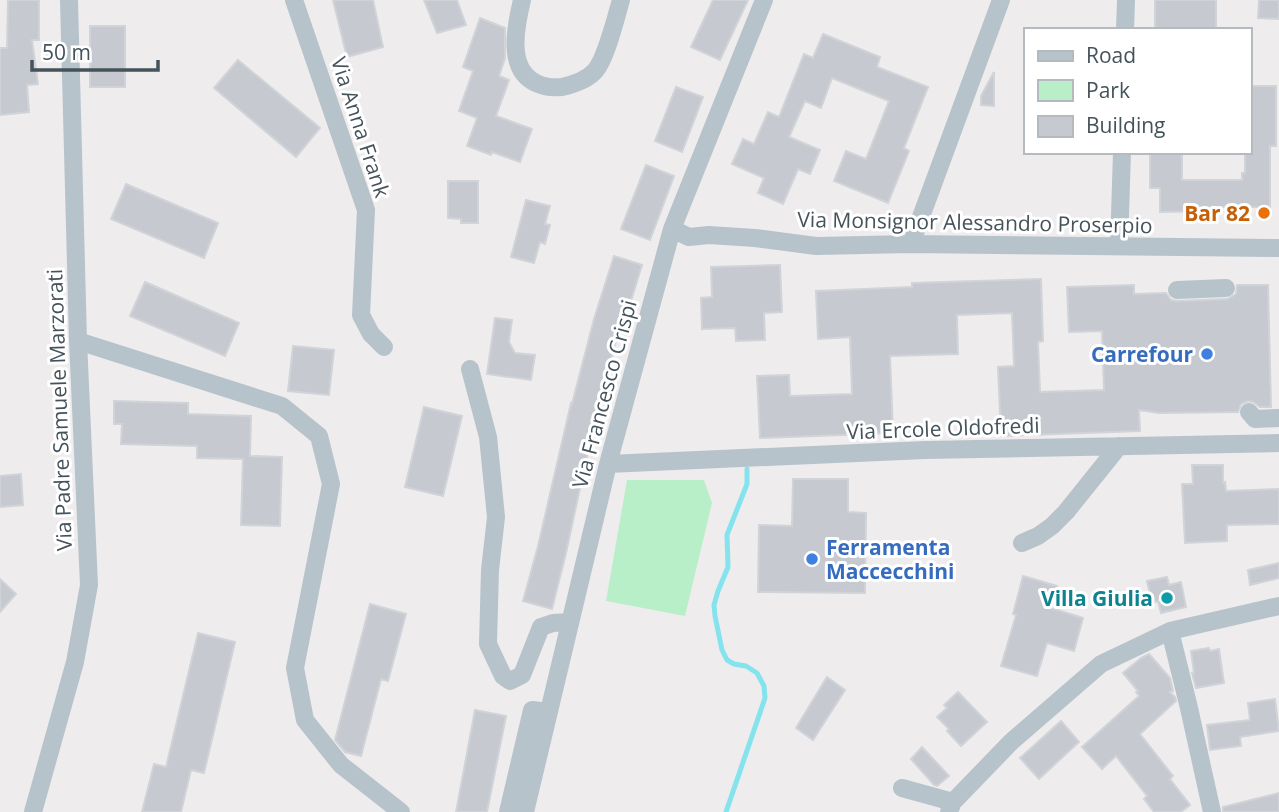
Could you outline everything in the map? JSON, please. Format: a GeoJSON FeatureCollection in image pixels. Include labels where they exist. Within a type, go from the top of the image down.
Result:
{"type":"FeatureCollection","features":[{"type":"Feature","properties":{"kind":"street","name":"Via Padre Samuele Marzorati"},"geometry":{"type":"LineString","coordinates":[[33,812],[75,662],[89,585],[78,341],[69,0]]}},
{"type":"Feature","properties":{"kind":"street","name":"Via Anna Frank"},"geometry":{"type":"LineString","coordinates":[[294,0],[366,210],[361,315],[372,334],[384,347]]}},
{"type":"Feature","properties":{"kind":"street"},"geometry":{"type":"LineString","coordinates":[[522,0],[516,33],[518,63],[531,81],[556,88],[580,82],[597,69],[621,0]]}},
{"type":"Feature","properties":{"kind":"street","name":"Via Francesco Crispi"},"geometry":{"type":"LineString","coordinates":[[525,812],[608,464],[672,229],[764,0]]}},
{"type":"Feature","properties":{"kind":"street"},"geometry":{"type":"LineString","coordinates":[[911,244],[1001,0]]}},
{"type":"Feature","properties":{"kind":"street"},"geometry":{"type":"LineString","coordinates":[[1125,0],[1125,28]]}},
{"type":"Feature","properties":{"kind":"street"},"geometry":{"type":"LineString","coordinates":[[1119,246],[1122,154]]}},
{"type":"Feature","properties":{"kind":"street","name":"Via Monsignor Alessandro Proserpio"},"geometry":{"type":"LineString","coordinates":[[672,229],[689,237],[709,235],[755,238],[816,246],[911,244],[1279,248]]}},
{"type":"Feature","properties":{"kind":"street"},"geometry":{"type":"LineString","coordinates":[[1177,290],[1226,288]]}},
{"type":"Feature","properties":{"kind":"street"},"geometry":{"type":"LineString","coordinates":[[78,341],[282,406],[319,436],[331,484],[295,668],[305,720],[341,765],[401,812]]}},
{"type":"Feature","properties":{"kind":"street"},"geometry":{"type":"LineString","coordinates":[[470,369],[488,437],[496,517],[488,644],[503,676],[510,681],[522,675],[541,627],[569,622]]}},
{"type":"Feature","properties":{"kind":"street"},"geometry":{"type":"LineString","coordinates":[[1249,412],[1255,419],[1279,418]]}},
{"type":"Feature","properties":{"kind":"street","name":"Via Ercole Oldofredi"},"geometry":{"type":"LineString","coordinates":[[608,464],[925,450],[1279,443]]}},
{"type":"Feature","properties":{"kind":"street"},"geometry":{"type":"LineString","coordinates":[[1022,543],[1052,526],[1119,446]]}},
{"type":"Feature","properties":{"kind":"street"},"geometry":{"type":"LineString","coordinates":[[902,788],[951,807],[1011,742],[1101,664],[1170,631],[1279,606]]}},
{"type":"Feature","properties":{"kind":"street"},"geometry":{"type":"LineString","coordinates":[[1170,631],[1212,812]]}},
{"type":"Feature","properties":{"kind":"street"},"geometry":{"type":"LineString","coordinates":[[508,812],[532,710],[549,712]]}},
{"type":"Feature","properties":{"kind":"green space"},"geometry":{"type":"Polygon","coordinates":[[[627,480],[704,480],[712,503],[685,616],[606,601],[627,480]]]}},
{"type":"Feature","properties":{"kind":"building"},"geometry":{"type":"Polygon","coordinates":[[[8,0],[39,0],[39,40],[32,40],[38,84],[27,85],[29,112],[0,115],[0,48],[7,48],[8,0]]]}},
{"type":"Feature","properties":{"kind":"building"},"geometry":{"type":"Polygon","coordinates":[[[333,0],[373,0],[383,47],[347,57],[333,0]]]}},
{"type":"Feature","properties":{"kind":"building"},"geometry":{"type":"Polygon","coordinates":[[[424,0],[457,0],[466,25],[437,33],[424,0]]]}},
{"type":"Feature","properties":{"kind":"building"},"geometry":{"type":"Polygon","coordinates":[[[713,0],[748,0],[720,60],[691,47],[713,0]]]}},
{"type":"Feature","properties":{"kind":"building"},"geometry":{"type":"Polygon","coordinates":[[[1155,0],[1216,0],[1216,28],[1155,28],[1155,0]]]}},
{"type":"Feature","properties":{"kind":"building"},"geometry":{"type":"Polygon","coordinates":[[[1259,0],[1279,0],[1279,19],[1258,18],[1259,0]]]}},
{"type":"Feature","properties":{"kind":"building"},"geometry":{"type":"Polygon","coordinates":[[[480,18],[505,28],[505,58],[499,76],[509,80],[496,116],[532,129],[520,162],[467,146],[477,118],[459,111],[473,71],[463,67],[480,18]]]}},
{"type":"Feature","properties":{"kind":"building"},"geometry":{"type":"Polygon","coordinates":[[[90,26],[125,26],[125,87],[90,87],[90,26]]]}},
{"type":"Feature","properties":{"kind":"building"},"geometry":{"type":"Polygon","coordinates":[[[823,34],[880,57],[877,67],[928,87],[904,148],[909,151],[888,203],[834,181],[846,151],[866,159],[889,101],[832,78],[821,108],[805,101],[789,137],[820,150],[810,174],[798,169],[783,204],[758,193],[764,178],[732,164],[743,139],[754,144],[768,112],[779,117],[804,54],[813,58],[823,34]]]}},
{"type":"Feature","properties":{"kind":"building"},"geometry":{"type":"Polygon","coordinates":[[[238,60],[320,128],[296,157],[214,88],[238,60]]]}},
{"type":"Feature","properties":{"kind":"building"},"geometry":{"type":"Polygon","coordinates":[[[994,72],[994,106],[981,105],[981,96],[994,72]]]}},
{"type":"Feature","properties":{"kind":"building"},"geometry":{"type":"Polygon","coordinates":[[[1251,86],[1276,86],[1276,146],[1270,146],[1270,207],[1216,207],[1216,211],[1160,212],[1160,188],[1150,188],[1150,154],[1182,154],[1182,180],[1242,180],[1242,173],[1245,173],[1245,154],[1251,154],[1251,86]]]}},
{"type":"Feature","properties":{"kind":"building"},"geometry":{"type":"Polygon","coordinates":[[[676,87],[703,97],[682,152],[655,141],[676,87]]]}},
{"type":"Feature","properties":{"kind":"building"},"geometry":{"type":"Polygon","coordinates":[[[646,165],[674,176],[650,240],[621,229],[646,165]]]}},
{"type":"Feature","properties":{"kind":"building"},"geometry":{"type":"Polygon","coordinates":[[[448,181],[478,181],[478,223],[461,223],[461,219],[448,218],[448,181]]]}},
{"type":"Feature","properties":{"kind":"building"},"geometry":{"type":"Polygon","coordinates":[[[126,184],[218,223],[204,258],[111,219],[126,184]]]}},
{"type":"Feature","properties":{"kind":"building"},"geometry":{"type":"Polygon","coordinates":[[[526,200],[550,206],[545,224],[550,225],[545,244],[540,242],[534,263],[511,257],[526,200]]]}},
{"type":"Feature","properties":{"kind":"building"},"geometry":{"type":"Polygon","coordinates":[[[614,256],[642,265],[626,317],[622,316],[552,609],[523,601],[571,403],[614,256]]]}},
{"type":"Feature","properties":{"kind":"building"},"geometry":{"type":"Polygon","coordinates":[[[780,265],[782,312],[764,313],[765,340],[736,341],[735,328],[702,329],[701,298],[712,297],[711,267],[780,265]]]}},
{"type":"Feature","properties":{"kind":"building"},"geometry":{"type":"Polygon","coordinates":[[[1041,279],[1043,341],[1038,342],[1040,392],[1104,390],[1102,331],[1069,332],[1067,287],[1134,285],[1134,294],[1166,293],[1171,300],[1177,301],[1227,299],[1236,294],[1237,285],[1268,285],[1271,407],[1260,407],[1248,401],[1241,404],[1238,412],[1159,413],[1139,410],[1140,431],[1001,436],[998,367],[1014,366],[1012,313],[957,315],[958,354],[890,356],[893,433],[760,438],[757,376],[789,375],[790,396],[852,394],[850,337],[818,339],[816,291],[912,287],[912,283],[1041,279]]]}},
{"type":"Feature","properties":{"kind":"building"},"geometry":{"type":"Polygon","coordinates":[[[145,282],[239,323],[225,356],[130,316],[145,282]]]}},
{"type":"Feature","properties":{"kind":"building"},"geometry":{"type":"Polygon","coordinates":[[[495,318],[512,320],[509,342],[515,353],[535,355],[531,380],[487,374],[495,318]]]}},
{"type":"Feature","properties":{"kind":"building"},"geometry":{"type":"Polygon","coordinates":[[[293,346],[334,350],[329,395],[288,391],[293,346]]]}},
{"type":"Feature","properties":{"kind":"building"},"geometry":{"type":"Polygon","coordinates":[[[114,401],[188,403],[188,414],[251,416],[250,456],[282,457],[280,526],[241,525],[243,459],[197,458],[197,446],[121,444],[122,424],[114,424],[114,401]]]}},
{"type":"Feature","properties":{"kind":"building"},"geometry":{"type":"Polygon","coordinates":[[[424,407],[462,416],[443,496],[405,487],[424,407]]]}},
{"type":"Feature","properties":{"kind":"building"},"geometry":{"type":"Polygon","coordinates":[[[1192,465],[1223,465],[1226,491],[1279,489],[1279,524],[1227,525],[1227,541],[1185,543],[1182,484],[1193,484],[1192,465]]]}},
{"type":"Feature","properties":{"kind":"building"},"geometry":{"type":"Polygon","coordinates":[[[21,474],[23,505],[0,507],[0,476],[21,474]]]}},
{"type":"Feature","properties":{"kind":"building","name":"Ferramenta Maccecchini"},"geometry":{"type":"Polygon","coordinates":[[[793,479],[848,479],[848,512],[866,513],[865,593],[758,592],[759,525],[792,526],[793,479]]]}},
{"type":"Feature","properties":{"kind":"building"},"geometry":{"type":"Polygon","coordinates":[[[1279,563],[1279,578],[1250,585],[1248,570],[1279,563]]]}},
{"type":"Feature","properties":{"kind":"building"},"geometry":{"type":"Polygon","coordinates":[[[1023,576],[1057,586],[1051,608],[1083,618],[1074,651],[1047,643],[1037,676],[1001,666],[1016,615],[1013,614],[1023,576]]]}},
{"type":"Feature","properties":{"kind":"building","name":"Villa Giulia"},"geometry":{"type":"Polygon","coordinates":[[[1167,577],[1169,585],[1181,582],[1186,607],[1161,613],[1158,601],[1152,603],[1147,581],[1167,577]]]}},
{"type":"Feature","properties":{"kind":"building"},"geometry":{"type":"Polygon","coordinates":[[[0,579],[16,594],[0,612],[0,579]]]}},
{"type":"Feature","properties":{"kind":"building"},"geometry":{"type":"Polygon","coordinates":[[[370,604],[406,614],[388,681],[381,679],[361,756],[345,752],[335,740],[370,604]]]}},
{"type":"Feature","properties":{"kind":"building"},"geometry":{"type":"Polygon","coordinates":[[[198,633],[235,642],[204,773],[191,770],[181,812],[142,812],[154,764],[166,767],[198,633]]]}},
{"type":"Feature","properties":{"kind":"building"},"geometry":{"type":"Polygon","coordinates":[[[1209,648],[1210,651],[1219,649],[1224,683],[1196,688],[1191,651],[1209,648]]]}},
{"type":"Feature","properties":{"kind":"building"},"geometry":{"type":"Polygon","coordinates":[[[1149,654],[1170,678],[1173,691],[1170,692],[1176,701],[1140,734],[1173,776],[1170,779],[1190,805],[1181,812],[1154,812],[1144,799],[1147,796],[1116,756],[1102,769],[1082,747],[1139,696],[1123,673],[1149,654]]]}},
{"type":"Feature","properties":{"kind":"building"},"geometry":{"type":"Polygon","coordinates":[[[827,677],[845,690],[813,740],[796,728],[827,677]]]}},
{"type":"Feature","properties":{"kind":"building"},"geometry":{"type":"Polygon","coordinates":[[[958,692],[987,722],[961,746],[937,717],[947,708],[944,705],[958,692]]]}},
{"type":"Feature","properties":{"kind":"building"},"geometry":{"type":"Polygon","coordinates":[[[1275,699],[1279,731],[1240,737],[1241,746],[1210,750],[1207,725],[1250,720],[1248,703],[1275,699]]]}},
{"type":"Feature","properties":{"kind":"building"},"geometry":{"type":"Polygon","coordinates":[[[475,710],[506,716],[487,812],[456,812],[475,710]]]}},
{"type":"Feature","properties":{"kind":"building"},"geometry":{"type":"Polygon","coordinates":[[[1061,721],[1079,742],[1039,779],[1020,758],[1061,721]]]}},
{"type":"Feature","properties":{"kind":"building"},"geometry":{"type":"Polygon","coordinates":[[[922,747],[949,776],[937,786],[911,759],[922,747]]]}},
{"type":"Feature","properties":{"kind":"building"},"geometry":{"type":"Polygon","coordinates":[[[1279,793],[1279,812],[1223,812],[1223,807],[1279,793]]]}},
{"type":"Feature","properties":{"kind":"waterway"},"geometry":{"type":"LineString","coordinates":[[726,812],[765,698],[764,686],[757,673],[727,660],[722,650],[714,605],[728,567],[727,535],[747,484],[747,469]]}},
{"type":"Feature","properties":{"kind":"place","name":"Bar 82"},"geometry":{"type":"Point","coordinates":[1264,213]}},
{"type":"Feature","properties":{"kind":"place","name":"Carrefour"},"geometry":{"type":"Point","coordinates":[1207,354]}},
{"type":"Feature","properties":{"kind":"place","name":"Ferramenta Maccecchini"},"geometry":{"type":"Point","coordinates":[812,559]}},
{"type":"Feature","properties":{"kind":"place","name":"Villa Giulia"},"geometry":{"type":"Point","coordinates":[1167,598]}}]}
